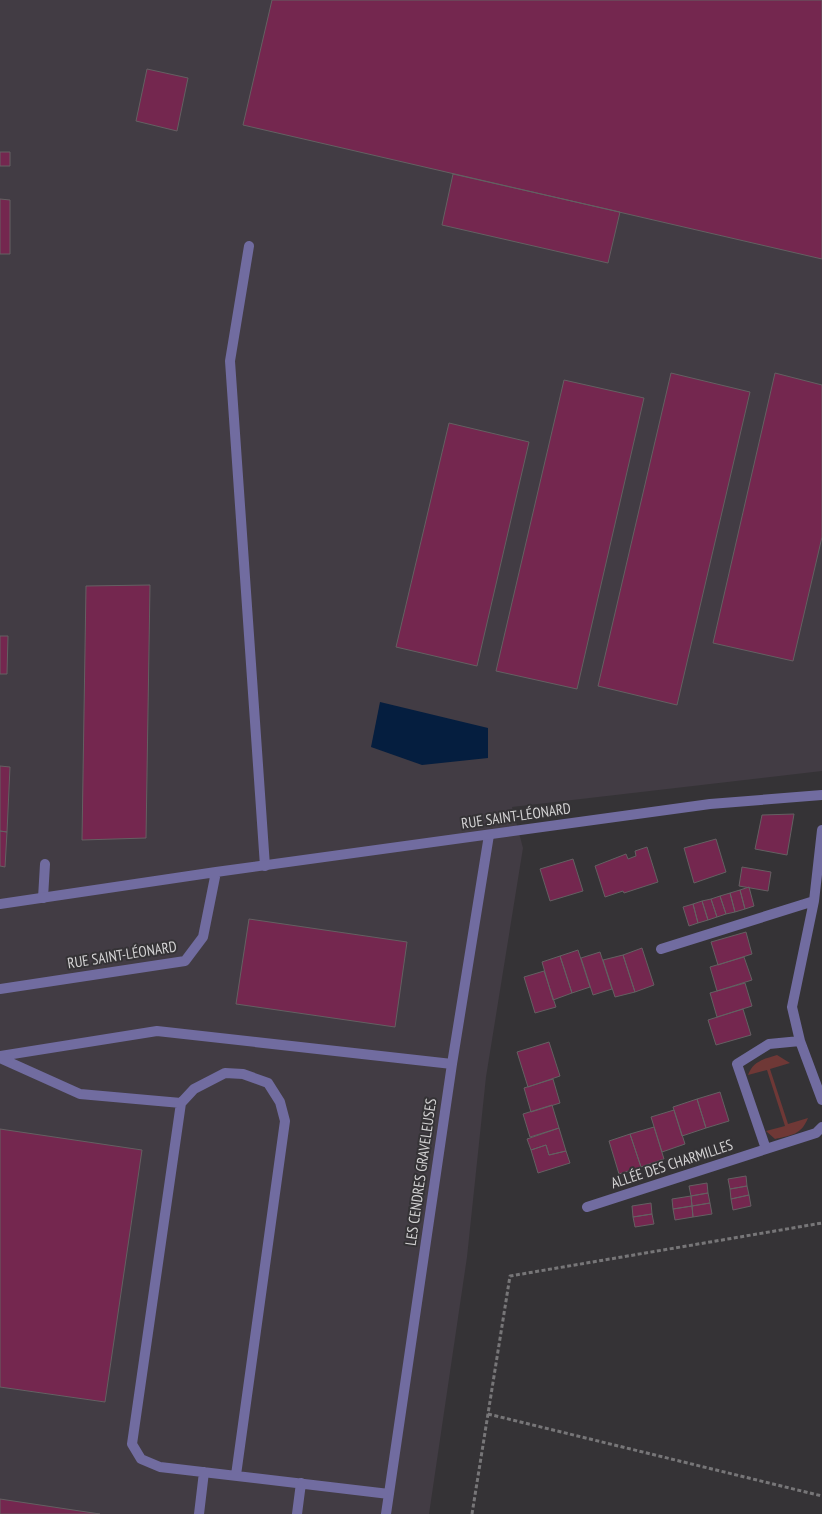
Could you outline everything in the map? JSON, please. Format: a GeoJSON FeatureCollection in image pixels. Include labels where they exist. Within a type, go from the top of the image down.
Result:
{"type":"FeatureCollection","features":[{"type":"Feature","properties":{"kind":"street"},"geometry":{"type":"LineString","coordinates":[[250,246],[230,361],[265,866]]}},
{"type":"Feature","properties":{"kind":"street","name":"RUE SAINT-LÉONARD"},"geometry":{"type":"LineString","coordinates":[[0,904],[216,872],[710,804],[822,795]]}},
{"type":"Feature","properties":{"kind":"street"},"geometry":{"type":"LineString","coordinates":[[822,830],[814,901],[792,1007],[800,1041],[822,1100]]}},
{"type":"Feature","properties":{"kind":"street","name":"LES CENDRES GRAVELEUSES"},"geometry":{"type":"LineString","coordinates":[[386,1514],[452,1064],[489,835]]}},
{"type":"Feature","properties":{"kind":"street"},"geometry":{"type":"LineString","coordinates":[[43,898],[45,864]]}},
{"type":"Feature","properties":{"kind":"street","name":"RUE SAINT-LÉONARD"},"geometry":{"type":"LineString","coordinates":[[0,989],[185,961],[203,937],[216,872]]}},
{"type":"Feature","properties":{"kind":"street"},"geometry":{"type":"LineString","coordinates":[[661,950],[814,901]]}},
{"type":"Feature","properties":{"kind":"street"},"geometry":{"type":"LineString","coordinates":[[0,1057],[157,1031],[452,1064]]}},
{"type":"Feature","properties":{"kind":"street"},"geometry":{"type":"LineString","coordinates":[[766,1150],[737,1064],[768,1044],[800,1041]]}},
{"type":"Feature","properties":{"kind":"street"},"geometry":{"type":"LineString","coordinates":[[0,1057],[80,1094],[181,1103]]}},
{"type":"Feature","properties":{"kind":"street"},"geometry":{"type":"LineString","coordinates":[[236,1476],[285,1121],[280,1102],[268,1083],[243,1074],[225,1073],[194,1089],[181,1103],[132,1444],[141,1459],[160,1467],[236,1476],[301,1483],[389,1494]]}},
{"type":"Feature","properties":{"kind":"street","name":"ALLÉE DES CHARMILLES"},"geometry":{"type":"LineString","coordinates":[[586,1207],[766,1150],[816,1133],[822,1127]]}},
{"type":"Feature","properties":{"kind":"street"},"geometry":{"type":"LineString","coordinates":[[199,1514],[204,1472]]}},
{"type":"Feature","properties":{"kind":"street"},"geometry":{"type":"LineString","coordinates":[[297,1514],[301,1483]]}},
{"type":"Feature","properties":{"kind":"path"},"geometry":{"type":"LineString","coordinates":[[472,1514],[510,1276],[822,1223]]}},
{"type":"Feature","properties":{"kind":"path"},"geometry":{"type":"LineString","coordinates":[[488,1414],[822,1496]]}},
{"type":"Feature","properties":{"kind":"shaded area"},"geometry":{"type":"Polygon","coordinates":[[[0,0],[822,0],[822,771],[512,807],[523,848],[486,1077],[467,1257],[429,1514],[0,1514],[0,0]]]}},
{"type":"Feature","properties":{"kind":"shaded area"},"geometry":{"type":"Polygon","coordinates":[[[777,1055],[790,1063],[770,1069],[788,1124],[808,1118],[799,1131],[775,1139],[766,1131],[785,1126],[767,1070],[748,1075],[750,1070],[763,1059],[777,1055]]]}},
{"type":"Feature","properties":{"kind":"water"},"geometry":{"type":"Polygon","coordinates":[[[380,702],[488,728],[488,758],[422,765],[371,747],[380,702]]]}},
{"type":"Feature","properties":{"kind":"building"},"geometry":{"type":"Polygon","coordinates":[[[272,0],[822,0],[822,259],[243,125],[272,0]]]}},
{"type":"Feature","properties":{"kind":"building"},"geometry":{"type":"Polygon","coordinates":[[[147,69],[188,78],[177,131],[136,121],[147,69]]]}},
{"type":"Feature","properties":{"kind":"building"},"geometry":{"type":"Polygon","coordinates":[[[0,152],[10,152],[10,166],[0,166],[0,152]]]}},
{"type":"Feature","properties":{"kind":"building"},"geometry":{"type":"Polygon","coordinates":[[[453,174],[620,212],[608,263],[442,225],[453,174]]]}},
{"type":"Feature","properties":{"kind":"building"},"geometry":{"type":"Polygon","coordinates":[[[0,199],[10,200],[10,254],[0,254],[0,199]]]}},
{"type":"Feature","properties":{"kind":"building"},"geometry":{"type":"Polygon","coordinates":[[[671,373],[750,392],[677,705],[598,686],[671,373]]]}},
{"type":"Feature","properties":{"kind":"building"},"geometry":{"type":"Polygon","coordinates":[[[775,373],[822,385],[822,537],[793,661],[713,643],[775,373]]]}},
{"type":"Feature","properties":{"kind":"building"},"geometry":{"type":"Polygon","coordinates":[[[564,380],[644,398],[577,689],[496,671],[564,380]]]}},
{"type":"Feature","properties":{"kind":"building"},"geometry":{"type":"Polygon","coordinates":[[[449,423],[529,442],[477,666],[396,647],[449,423]]]}},
{"type":"Feature","properties":{"kind":"building"},"geometry":{"type":"Polygon","coordinates":[[[150,585],[146,838],[82,840],[86,586],[150,585]]]}},
{"type":"Feature","properties":{"kind":"building"},"geometry":{"type":"Polygon","coordinates":[[[0,636],[8,636],[7,674],[0,674],[0,636]]]}},
{"type":"Feature","properties":{"kind":"building"},"geometry":{"type":"Polygon","coordinates":[[[0,766],[10,767],[7,832],[0,831],[0,766]]]}},
{"type":"Feature","properties":{"kind":"building"},"geometry":{"type":"Polygon","coordinates":[[[794,814],[787,855],[755,849],[762,815],[794,814]]]}},
{"type":"Feature","properties":{"kind":"building"},"geometry":{"type":"Polygon","coordinates":[[[0,831],[7,832],[5,867],[0,866],[0,831]]]}},
{"type":"Feature","properties":{"kind":"building"},"geometry":{"type":"Polygon","coordinates":[[[716,839],[726,872],[694,883],[684,848],[716,839]]]}},
{"type":"Feature","properties":{"kind":"building"},"geometry":{"type":"Polygon","coordinates":[[[647,847],[658,882],[605,897],[595,866],[626,854],[628,859],[636,856],[635,851],[647,847]]]}},
{"type":"Feature","properties":{"kind":"building"},"geometry":{"type":"Polygon","coordinates":[[[573,859],[583,891],[550,901],[540,869],[573,859]]]}},
{"type":"Feature","properties":{"kind":"building"},"geometry":{"type":"Polygon","coordinates":[[[742,867],[771,872],[768,891],[739,886],[742,867]]]}},
{"type":"Feature","properties":{"kind":"building"},"geometry":{"type":"Polygon","coordinates":[[[749,887],[754,906],[745,909],[740,890],[749,887]]]}},
{"type":"Feature","properties":{"kind":"building"},"geometry":{"type":"Polygon","coordinates":[[[740,890],[745,909],[735,912],[730,893],[740,890]]]}},
{"type":"Feature","properties":{"kind":"building"},"geometry":{"type":"Polygon","coordinates":[[[730,893],[735,912],[726,914],[720,896],[730,893]]]}},
{"type":"Feature","properties":{"kind":"building"},"geometry":{"type":"Polygon","coordinates":[[[720,896],[726,914],[717,917],[711,899],[720,896]]]}},
{"type":"Feature","properties":{"kind":"building"},"geometry":{"type":"Polygon","coordinates":[[[711,899],[717,917],[708,920],[702,901],[711,899]]]}},
{"type":"Feature","properties":{"kind":"building"},"geometry":{"type":"Polygon","coordinates":[[[702,901],[708,920],[698,923],[693,904],[702,901]]]}},
{"type":"Feature","properties":{"kind":"building"},"geometry":{"type":"Polygon","coordinates":[[[693,904],[698,923],[689,926],[683,907],[693,904]]]}},
{"type":"Feature","properties":{"kind":"building"},"geometry":{"type":"Polygon","coordinates":[[[249,919],[407,942],[395,1027],[236,1004],[249,919]]]}},
{"type":"Feature","properties":{"kind":"building"},"geometry":{"type":"Polygon","coordinates":[[[746,932],[752,954],[718,965],[711,942],[746,932]]]}},
{"type":"Feature","properties":{"kind":"building"},"geometry":{"type":"Polygon","coordinates":[[[642,948],[654,985],[635,992],[623,955],[642,948]]]}},
{"type":"Feature","properties":{"kind":"building"},"geometry":{"type":"Polygon","coordinates":[[[578,950],[590,987],[572,993],[560,956],[578,950]]]}},
{"type":"Feature","properties":{"kind":"building"},"geometry":{"type":"Polygon","coordinates":[[[600,952],[612,989],[593,995],[581,958],[600,952]]]}},
{"type":"Feature","properties":{"kind":"building"},"geometry":{"type":"Polygon","coordinates":[[[623,955],[635,992],[615,997],[603,960],[623,955]]]}},
{"type":"Feature","properties":{"kind":"building"},"geometry":{"type":"Polygon","coordinates":[[[560,956],[572,993],[553,1000],[542,962],[560,956]]]}},
{"type":"Feature","properties":{"kind":"building"},"geometry":{"type":"Polygon","coordinates":[[[744,957],[752,980],[717,991],[710,967],[744,957]]]}},
{"type":"Feature","properties":{"kind":"building"},"geometry":{"type":"Polygon","coordinates":[[[544,971],[556,1007],[535,1013],[524,977],[544,971]]]}},
{"type":"Feature","properties":{"kind":"building"},"geometry":{"type":"Polygon","coordinates":[[[745,983],[752,1006],[717,1017],[710,993],[745,983]]]}},
{"type":"Feature","properties":{"kind":"building"},"geometry":{"type":"Polygon","coordinates":[[[743,1009],[751,1035],[716,1045],[708,1020],[743,1009]]]}},
{"type":"Feature","properties":{"kind":"building"},"geometry":{"type":"Polygon","coordinates":[[[549,1042],[560,1076],[528,1087],[517,1052],[549,1042]]]}},
{"type":"Feature","properties":{"kind":"building"},"geometry":{"type":"Polygon","coordinates":[[[553,1079],[560,1103],[531,1112],[524,1088],[553,1079]]]}},
{"type":"Feature","properties":{"kind":"building"},"geometry":{"type":"Polygon","coordinates":[[[720,1092],[729,1121],[706,1128],[697,1099],[720,1092]]]}},
{"type":"Feature","properties":{"kind":"building"},"geometry":{"type":"Polygon","coordinates":[[[697,1099],[706,1128],[682,1136],[673,1107],[697,1099]]]}},
{"type":"Feature","properties":{"kind":"building"},"geometry":{"type":"Polygon","coordinates":[[[552,1105],[559,1128],[530,1137],[523,1114],[552,1105]]]}},
{"type":"Feature","properties":{"kind":"building"},"geometry":{"type":"Polygon","coordinates":[[[674,1110],[685,1144],[662,1152],[651,1117],[674,1110]]]}},
{"type":"Feature","properties":{"kind":"building"},"geometry":{"type":"Polygon","coordinates":[[[654,1127],[664,1159],[641,1167],[630,1134],[654,1127]]]}},
{"type":"Feature","properties":{"kind":"building"},"geometry":{"type":"Polygon","coordinates":[[[559,1128],[566,1151],[549,1155],[546,1145],[531,1150],[527,1139],[559,1128]]]}},
{"type":"Feature","properties":{"kind":"building"},"geometry":{"type":"Polygon","coordinates":[[[0,1129],[142,1150],[105,1402],[0,1387],[0,1129]]]}},
{"type":"Feature","properties":{"kind":"building"},"geometry":{"type":"Polygon","coordinates":[[[630,1134],[641,1167],[619,1174],[609,1141],[630,1134]]]}},
{"type":"Feature","properties":{"kind":"building"},"geometry":{"type":"Polygon","coordinates":[[[546,1145],[549,1155],[566,1151],[570,1163],[538,1173],[531,1150],[546,1145]]]}},
{"type":"Feature","properties":{"kind":"building"},"geometry":{"type":"Polygon","coordinates":[[[746,1176],[747,1186],[730,1189],[728,1179],[746,1176]]]}},
{"type":"Feature","properties":{"kind":"building"},"geometry":{"type":"Polygon","coordinates":[[[707,1183],[708,1193],[691,1196],[689,1186],[707,1183]]]}},
{"type":"Feature","properties":{"kind":"building"},"geometry":{"type":"Polygon","coordinates":[[[747,1186],[749,1195],[731,1199],[730,1189],[747,1186]]]}},
{"type":"Feature","properties":{"kind":"building"},"geometry":{"type":"Polygon","coordinates":[[[708,1193],[710,1203],[692,1206],[691,1196],[708,1193]]]}},
{"type":"Feature","properties":{"kind":"building"},"geometry":{"type":"Polygon","coordinates":[[[749,1195],[751,1206],[733,1210],[731,1199],[749,1195]]]}},
{"type":"Feature","properties":{"kind":"building"},"geometry":{"type":"Polygon","coordinates":[[[691,1196],[692,1206],[673,1209],[672,1199],[691,1196]]]}},
{"type":"Feature","properties":{"kind":"building"},"geometry":{"type":"Polygon","coordinates":[[[651,1203],[652,1214],[633,1217],[632,1206],[651,1203]]]}},
{"type":"Feature","properties":{"kind":"building"},"geometry":{"type":"Polygon","coordinates":[[[710,1203],[712,1214],[693,1217],[692,1206],[710,1203]]]}},
{"type":"Feature","properties":{"kind":"building"},"geometry":{"type":"Polygon","coordinates":[[[692,1206],[693,1217],[675,1220],[673,1209],[692,1206]]]}},
{"type":"Feature","properties":{"kind":"building"},"geometry":{"type":"Polygon","coordinates":[[[652,1214],[654,1224],[635,1227],[633,1217],[652,1214]]]}},
{"type":"Feature","properties":{"kind":"building"},"geometry":{"type":"Polygon","coordinates":[[[0,1499],[100,1514],[0,1514],[0,1499]]]}}]}
